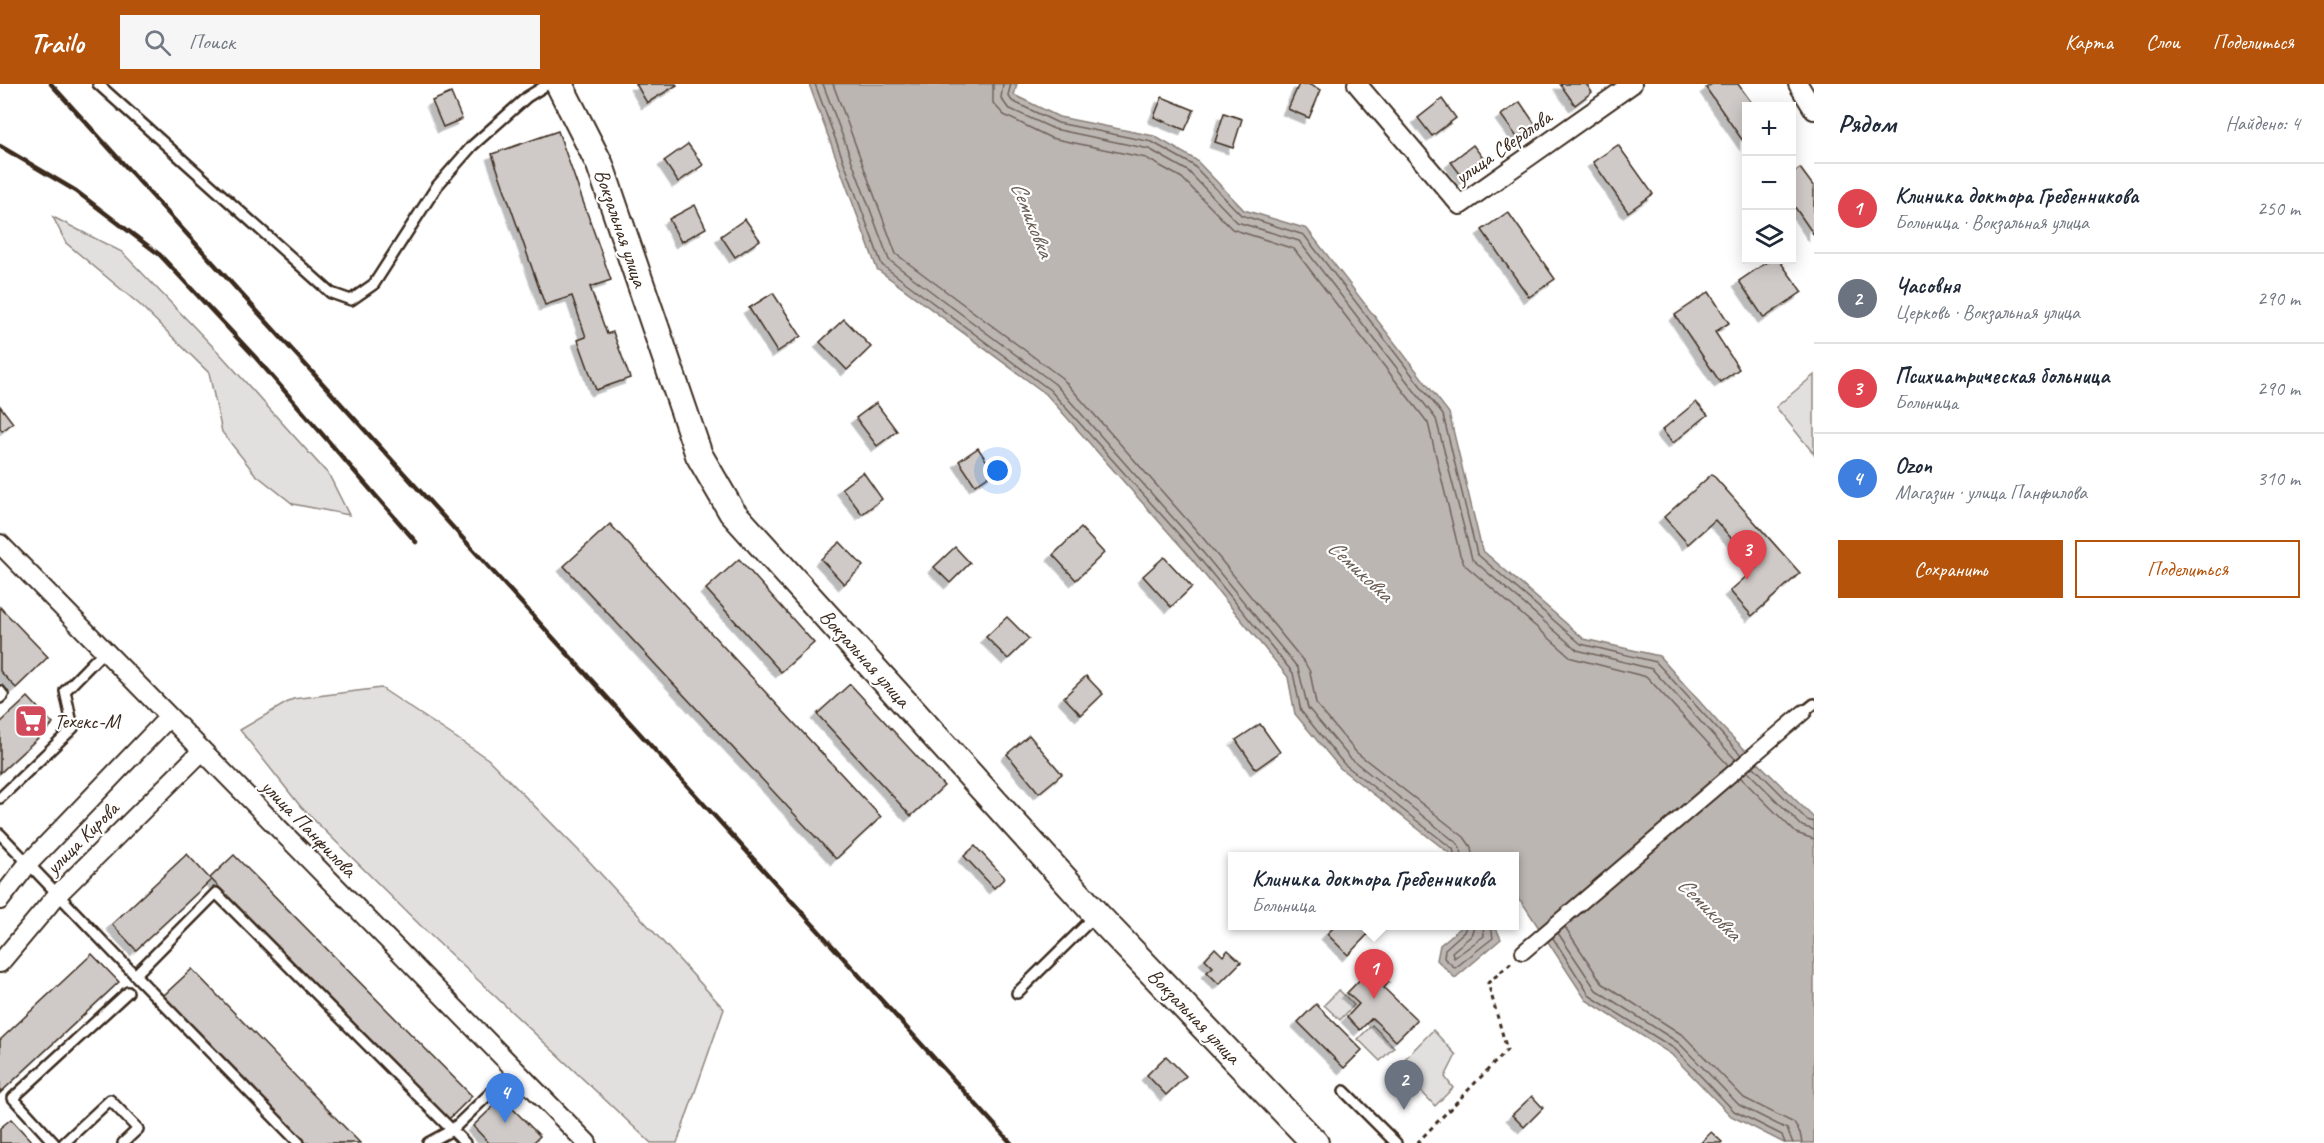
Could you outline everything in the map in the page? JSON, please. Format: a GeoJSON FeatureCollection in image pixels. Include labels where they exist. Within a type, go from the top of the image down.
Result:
{"type":"FeatureCollection","features":[{"type":"Feature","properties":{"kind":"main road","name":"Вокзальная улица"},"geometry":{"type":"LineString","coordinates":[[559,84],[600,165],[699,455],[732,512],[1097,915],[1315,1143]]}},
{"type":"Feature","properties":{"kind":"street","name":"улица Свердлова"},"geometry":{"type":"LineString","coordinates":[[1359,84],[1460,205],[1632,84]]}},
{"type":"Feature","properties":{"kind":"street"},"geometry":{"type":"LineString","coordinates":[[1798,84],[1814,110]]}},
{"type":"Feature","properties":{"kind":"street","name":"улица Панфилова"},"geometry":{"type":"LineString","coordinates":[[0,544],[587,1143]]}},
{"type":"Feature","properties":{"kind":"street"},"geometry":{"type":"LineString","coordinates":[[1523,952],[1809,708]]}},
{"type":"Feature","properties":{"kind":"street","name":"улица Кирова"},"geometry":{"type":"LineString","coordinates":[[0,900],[27,865],[169,717]]}},
{"type":"Feature","properties":{"kind":"street","name":"улица Кирова"},"geometry":{"type":"LineString","coordinates":[[0,963],[57,895],[202,751]]}},
{"type":"Feature","properties":{"kind":"lane"},"geometry":{"type":"LineString","coordinates":[[98,84],[331,293],[351,300],[374,284],[437,186],[471,146],[527,97],[548,84]]}},
{"type":"Feature","properties":{"kind":"lane"},"geometry":{"type":"LineString","coordinates":[[0,798],[73,728],[65,691],[104,651]]}},
{"type":"Feature","properties":{"kind":"lane"},"geometry":{"type":"LineString","coordinates":[[0,691],[3,694],[0,698]]}},
{"type":"Feature","properties":{"kind":"lane"},"geometry":{"type":"LineString","coordinates":[[0,834],[27,865],[299,1143]]}},
{"type":"Feature","properties":{"kind":"lane"},"geometry":{"type":"LineString","coordinates":[[135,975],[216,893],[465,1143]]}},
{"type":"Feature","properties":{"kind":"lane"},"geometry":{"type":"LineString","coordinates":[[1017,993],[1097,915]]}},
{"type":"Feature","properties":{"kind":"lane"},"geometry":{"type":"LineString","coordinates":[[54,1143],[13,1098],[128,992]]}},
{"type":"Feature","properties":{"kind":"lane"},"geometry":{"type":"LineString","coordinates":[[428,1143],[452,1130],[514,1070]]}},
{"type":"Feature","properties":{"kind":"lane"},"geometry":{"type":"LineString","coordinates":[[1344,1091],[1396,1143]]}},
{"type":"Feature","properties":{"kind":"lane"},"geometry":{"type":"LineString","coordinates":[[64,1143],[110,1100],[138,1129],[123,1143]]}},
{"type":"Feature","properties":{"kind":"path"},"geometry":{"type":"LineString","coordinates":[[1417,1143],[1508,1050],[1488,983],[1523,952]]}},
{"type":"Feature","properties":{"kind":"shaded area"},"geometry":{"type":"Polygon","coordinates":[[[53,217],[122,252],[222,356],[329,475],[349,515],[293,504],[255,474],[222,432],[209,373],[140,305],[66,243],[53,217]]]}},
{"type":"Feature","properties":{"kind":"shaded area"},"geometry":{"type":"Polygon","coordinates":[[[1814,375],[1814,454],[1776,407],[1814,375]]]}},
{"type":"Feature","properties":{"kind":"shaded area"},"geometry":{"type":"Polygon","coordinates":[[[381,688],[488,759],[589,861],[724,1009],[677,1143],[651,1143],[428,933],[301,807],[240,730],[293,699],[381,688]]]}},
{"type":"Feature","properties":{"kind":"shaded area"},"geometry":{"type":"Polygon","coordinates":[[[1339,990],[1354,1005],[1340,1020],[1324,1005],[1339,990]]]}},
{"type":"Feature","properties":{"kind":"shaded area"},"geometry":{"type":"Polygon","coordinates":[[[1372,1025],[1394,1047],[1380,1061],[1358,1039],[1372,1025]]]}},
{"type":"Feature","properties":{"kind":"shaded area"},"geometry":{"type":"Polygon","coordinates":[[[1433,1030],[1456,1055],[1445,1077],[1453,1088],[1435,1106],[1419,1089],[1412,1093],[1393,1071],[1433,1030]]]}},
{"type":"Feature","properties":{"kind":"water","name":"Семиковка"},"geometry":{"type":"Polygon","coordinates":[[[809,84],[1017,84],[1014,95],[1059,117],[1154,136],[1196,160],[1244,210],[1307,229],[1449,413],[1482,550],[1584,639],[1659,656],[1724,729],[1814,818],[1814,1143],[1784,1143],[1731,1116],[1671,1054],[1586,1000],[1519,900],[1519,852],[1448,852],[1340,768],[1295,714],[1288,677],[1186,552],[1046,394],[877,269],[809,84]]]}},
{"type":"Feature","properties":{"kind":"water"},"geometry":{"type":"Polygon","coordinates":[[[1458,930],[1497,930],[1501,939],[1455,978],[1437,960],[1440,945],[1458,930]]]}},
{"type":"Feature","properties":{"kind":"building"},"geometry":{"type":"Polygon","coordinates":[[[636,84],[676,84],[677,85],[647,103],[636,84]]]}},
{"type":"Feature","properties":{"kind":"building"},"geometry":{"type":"Polygon","coordinates":[[[1299,84],[1308,84],[1321,90],[1309,118],[1288,109],[1299,84]]]}},
{"type":"Feature","properties":{"kind":"building"},"geometry":{"type":"Polygon","coordinates":[[[1560,84],[1586,84],[1592,92],[1575,105],[1560,84]]]}},
{"type":"Feature","properties":{"kind":"building"},"geometry":{"type":"Polygon","coordinates":[[[1712,84],[1738,84],[1751,102],[1742,102],[1742,140],[1706,88],[1712,84]]]}},
{"type":"Feature","properties":{"kind":"building"},"geometry":{"type":"Polygon","coordinates":[[[451,93],[462,119],[443,127],[432,101],[451,93]]]}},
{"type":"Feature","properties":{"kind":"building"},"geometry":{"type":"Polygon","coordinates":[[[1162,97],[1194,110],[1185,130],[1154,117],[1162,97]]]}},
{"type":"Feature","properties":{"kind":"building"},"geometry":{"type":"Polygon","coordinates":[[[1442,99],[1456,118],[1432,136],[1418,118],[1442,99]]]}},
{"type":"Feature","properties":{"kind":"building"},"geometry":{"type":"Polygon","coordinates":[[[1520,102],[1537,127],[1519,140],[1501,115],[1520,102]]]}},
{"type":"Feature","properties":{"kind":"building"},"geometry":{"type":"Polygon","coordinates":[[[1224,113],[1242,119],[1233,148],[1215,142],[1224,113]]]}},
{"type":"Feature","properties":{"kind":"building"},"geometry":{"type":"Polygon","coordinates":[[[558,131],[611,280],[590,287],[607,334],[613,332],[630,378],[596,390],[578,340],[586,337],[572,296],[545,305],[492,154],[558,131]]]}},
{"type":"Feature","properties":{"kind":"building"},"geometry":{"type":"Polygon","coordinates":[[[688,144],[703,165],[678,182],[664,161],[688,144]]]}},
{"type":"Feature","properties":{"kind":"building"},"geometry":{"type":"Polygon","coordinates":[[[1473,145],[1486,162],[1464,179],[1451,162],[1473,145]]]}},
{"type":"Feature","properties":{"kind":"building"},"geometry":{"type":"Polygon","coordinates":[[[1618,145],[1653,194],[1628,212],[1593,162],[1618,145]]]}},
{"type":"Feature","properties":{"kind":"building"},"geometry":{"type":"Polygon","coordinates":[[[1800,168],[1814,187],[1814,235],[1796,209],[1796,171],[1800,168]]]}},
{"type":"Feature","properties":{"kind":"building"},"geometry":{"type":"Polygon","coordinates":[[[695,205],[706,228],[681,242],[669,219],[695,205]]]}},
{"type":"Feature","properties":{"kind":"building"},"geometry":{"type":"Polygon","coordinates":[[[1508,212],[1555,279],[1529,297],[1482,230],[1508,212]]]}},
{"type":"Feature","properties":{"kind":"building"},"geometry":{"type":"Polygon","coordinates":[[[745,219],[760,240],[735,257],[721,236],[745,219]]]}},
{"type":"Feature","properties":{"kind":"building"},"geometry":{"type":"Polygon","coordinates":[[[1764,264],[1782,264],[1802,292],[1764,318],[1739,281],[1764,264]]]}},
{"type":"Feature","properties":{"kind":"building"},"geometry":{"type":"Polygon","coordinates":[[[1709,292],[1729,323],[1715,332],[1739,369],[1720,382],[1675,315],[1709,292]]]}},
{"type":"Feature","properties":{"kind":"building"},"geometry":{"type":"Polygon","coordinates":[[[773,293],[801,336],[777,352],[749,308],[773,293]]]}},
{"type":"Feature","properties":{"kind":"building"},"geometry":{"type":"Polygon","coordinates":[[[844,319],[871,347],[847,370],[820,342],[844,319]]]}},
{"type":"Feature","properties":{"kind":"building"},"geometry":{"type":"Polygon","coordinates":[[[1696,402],[1708,415],[1673,443],[1662,430],[1696,402]]]}},
{"type":"Feature","properties":{"kind":"building"},"geometry":{"type":"Polygon","coordinates":[[[876,403],[897,431],[877,446],[856,418],[876,403]]]}},
{"type":"Feature","properties":{"kind":"building"},"geometry":{"type":"Polygon","coordinates":[[[0,406],[13,423],[2,431],[0,428],[0,406]]]}},
{"type":"Feature","properties":{"kind":"building"},"geometry":{"type":"Polygon","coordinates":[[[978,448],[994,472],[975,485],[959,461],[978,448]]]}},
{"type":"Feature","properties":{"kind":"building"},"geometry":{"type":"Polygon","coordinates":[[[863,472],[882,499],[862,514],[842,488],[863,472]]]}},
{"type":"Feature","properties":{"kind":"building"},"geometry":{"type":"Polygon","coordinates":[[[1712,474],[1800,573],[1752,616],[1730,591],[1757,567],[1715,520],[1688,544],[1664,517],[1712,474]]]}},
{"type":"Feature","properties":{"kind":"building"},"geometry":{"type":"Polygon","coordinates":[[[610,524],[881,817],[836,859],[564,566],[610,524]]]}},
{"type":"Feature","properties":{"kind":"building"},"geometry":{"type":"Polygon","coordinates":[[[1081,528],[1104,553],[1076,580],[1053,555],[1081,528]]]}},
{"type":"Feature","properties":{"kind":"building"},"geometry":{"type":"Polygon","coordinates":[[[840,542],[863,566],[844,584],[821,559],[840,542]]]}},
{"type":"Feature","properties":{"kind":"building"},"geometry":{"type":"Polygon","coordinates":[[[955,547],[970,563],[950,583],[934,567],[955,547]]]}},
{"type":"Feature","properties":{"kind":"building"},"geometry":{"type":"Polygon","coordinates":[[[1164,557],[1192,587],[1171,607],[1143,576],[1164,557]]]}},
{"type":"Feature","properties":{"kind":"building"},"geometry":{"type":"Polygon","coordinates":[[[739,559],[814,643],[781,672],[706,589],[739,559]]]}},
{"type":"Feature","properties":{"kind":"building"},"geometry":{"type":"Polygon","coordinates":[[[0,607],[48,657],[16,688],[0,671],[0,607]]]}},
{"type":"Feature","properties":{"kind":"building"},"geometry":{"type":"Polygon","coordinates":[[[1007,617],[1029,639],[1008,659],[986,637],[1007,617]]]}},
{"type":"Feature","properties":{"kind":"building"},"geometry":{"type":"Polygon","coordinates":[[[1086,676],[1103,694],[1081,715],[1064,697],[1086,676]]]}},
{"type":"Feature","properties":{"kind":"building"},"geometry":{"type":"Polygon","coordinates":[[[850,684],[944,786],[911,816],[817,714],[850,684]]]}},
{"type":"Feature","properties":{"kind":"building"},"geometry":{"type":"Polygon","coordinates":[[[28,697],[53,724],[0,773],[0,723],[28,697]]]}},
{"type":"Feature","properties":{"kind":"building"},"geometry":{"type":"Polygon","coordinates":[[[1260,724],[1280,752],[1256,769],[1236,740],[1260,724]]]}},
{"type":"Feature","properties":{"kind":"building"},"geometry":{"type":"Polygon","coordinates":[[[1029,735],[1062,774],[1039,793],[1007,754],[1029,735]]]}},
{"type":"Feature","properties":{"kind":"building"},"geometry":{"type":"Polygon","coordinates":[[[975,846],[1005,878],[994,888],[964,856],[975,846]]]}},
{"type":"Feature","properties":{"kind":"building"},"geometry":{"type":"Polygon","coordinates":[[[187,854],[211,880],[136,950],[112,924],[187,854]]]}},
{"type":"Feature","properties":{"kind":"building"},"geometry":{"type":"Polygon","coordinates":[[[234,855],[472,1096],[449,1119],[210,878],[234,855]]]}},
{"type":"Feature","properties":{"kind":"building"},"geometry":{"type":"Polygon","coordinates":[[[1331,930],[1366,930],[1369,933],[1348,955],[1327,934],[1331,930]]]}},
{"type":"Feature","properties":{"kind":"building"},"geometry":{"type":"Polygon","coordinates":[[[1215,948],[1223,956],[1228,950],[1241,962],[1219,984],[1207,972],[1213,967],[1205,959],[1215,948]]]}},
{"type":"Feature","properties":{"kind":"building"},"geometry":{"type":"Polygon","coordinates":[[[92,954],[119,982],[0,1093],[0,1040],[92,954]]]}},
{"type":"Feature","properties":{"kind":"building"},"geometry":{"type":"Polygon","coordinates":[[[1373,966],[1389,982],[1384,988],[1417,1020],[1396,1041],[1372,1018],[1360,1030],[1347,1017],[1359,1004],[1347,993],[1373,966]]]}},
{"type":"Feature","properties":{"kind":"building"},"geometry":{"type":"Polygon","coordinates":[[[192,969],[360,1143],[305,1143],[163,996],[192,969]]]}},
{"type":"Feature","properties":{"kind":"building"},"geometry":{"type":"Polygon","coordinates":[[[1316,1004],[1362,1050],[1344,1068],[1298,1022],[1316,1004]]]}},
{"type":"Feature","properties":{"kind":"building"},"geometry":{"type":"Polygon","coordinates":[[[1166,1056],[1186,1076],[1166,1095],[1147,1075],[1166,1056]]]}},
{"type":"Feature","properties":{"kind":"building"},"geometry":{"type":"Polygon","coordinates":[[[1532,1096],[1543,1108],[1524,1127],[1512,1115],[1532,1096]]]}},
{"type":"Feature","properties":{"kind":"building"},"geometry":{"type":"Polygon","coordinates":[[[502,1098],[540,1136],[533,1143],[489,1143],[473,1126],[502,1098]]]}},
{"type":"Feature","properties":{"kind":"building"},"geometry":{"type":"Polygon","coordinates":[[[11,1119],[33,1143],[0,1143],[0,1128],[11,1119]]]}},
{"type":"Feature","properties":{"kind":"building"},"geometry":{"type":"Polygon","coordinates":[[[1711,1132],[1722,1142],[1701,1143],[1711,1132]]]}},
{"type":"Feature","properties":{"kind":"railway"},"geometry":{"type":"LineString","coordinates":[[51,84],[1011,1143]]}},
{"type":"Feature","properties":{"kind":"railway"},"geometry":{"type":"LineString","coordinates":[[0,146],[76,191],[160,255],[256,358],[416,542]]}},
{"type":"Feature","properties":{"kind":"place","name":"Психиатрическая больница"},"geometry":{"type":"Point","coordinates":[1747,580]}},
{"type":"Feature","properties":{"kind":"place","name":"Техекс-М"},"geometry":{"type":"Point","coordinates":[31,721]}},
{"type":"Feature","properties":{"kind":"place","name":"Клиника доктора Гребенникова"},"geometry":{"type":"Point","coordinates":[1374,999]}},
{"type":"Feature","properties":{"kind":"place","name":"Часовня"},"geometry":{"type":"Point","coordinates":[1404,1110]}},
{"type":"Feature","properties":{"kind":"place","name":"Ozon"},"geometry":{"type":"Point","coordinates":[505,1123]}}]}
